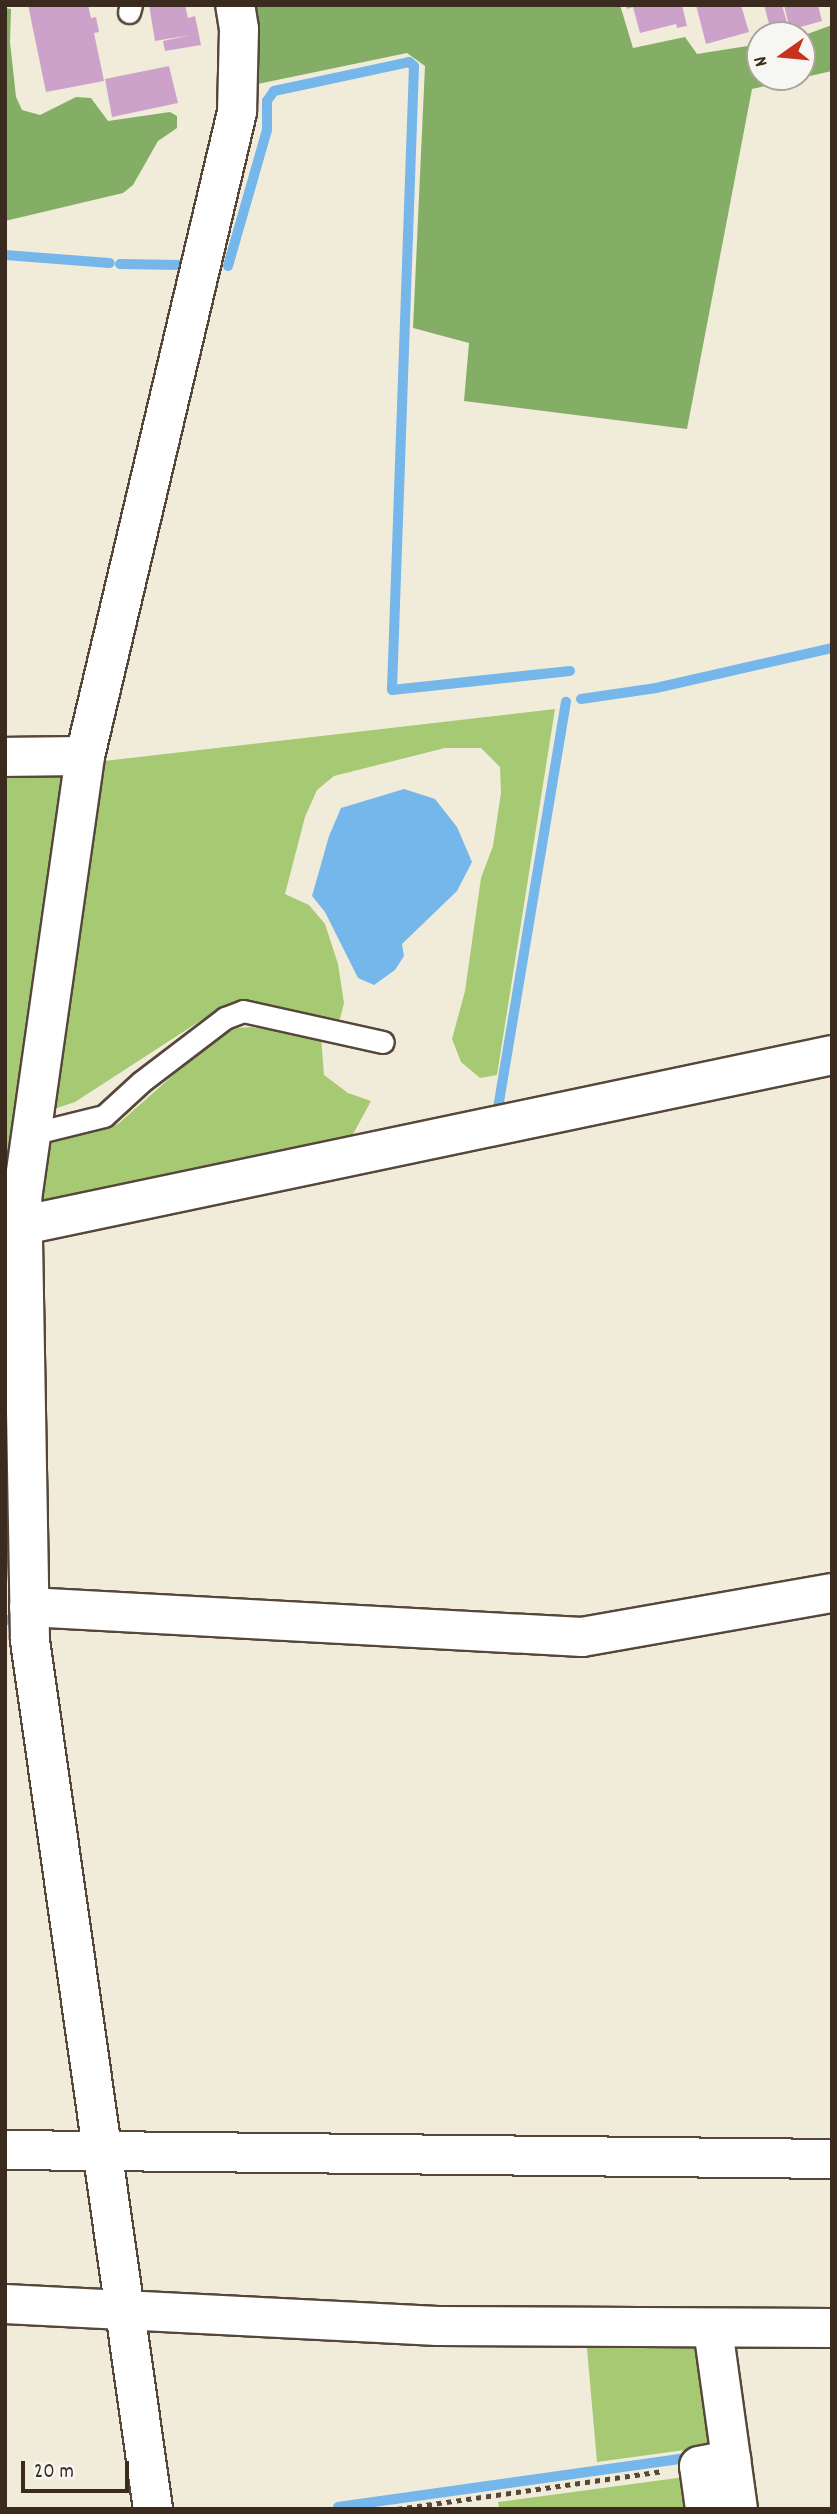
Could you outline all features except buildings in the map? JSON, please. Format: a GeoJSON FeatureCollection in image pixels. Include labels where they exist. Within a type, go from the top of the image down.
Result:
{"type":"FeatureCollection","features":[{"type":"Feature","properties":{"kind":"street"},"geometry":{"type":"LineString","coordinates":[[153,2509],[30,1640],[14,1227],[32,1133],[85,756],[237,112],[239,29],[235,5]]}},
{"type":"Feature","properties":{"kind":"street"},"geometry":{"type":"LineString","coordinates":[[5,757],[85,756]]}},
{"type":"Feature","properties":{"kind":"street"},"geometry":{"type":"LineString","coordinates":[[14,1227],[832,1055]]}},
{"type":"Feature","properties":{"kind":"street"},"geometry":{"type":"LineString","coordinates":[[29,1607],[583,1637],[832,1593]]}},
{"type":"Feature","properties":{"kind":"street"},"geometry":{"type":"LineString","coordinates":[[5,2150],[832,2159]]}},
{"type":"Feature","properties":{"kind":"street"},"geometry":{"type":"LineString","coordinates":[[5,2304],[437,2326],[832,2328]]}},
{"type":"Feature","properties":{"kind":"street"},"geometry":{"type":"LineString","coordinates":[[705,2509],[715,2463],[713,2329]]}},
{"type":"Feature","properties":{"kind":"street"},"geometry":{"type":"LineString","coordinates":[[715,2463],[738,2509]]}},
{"type":"Feature","properties":{"kind":"lane"},"geometry":{"type":"LineString","coordinates":[[32,1133],[104,1116],[141,1082],[225,1018],[243,1011],[383,1042]]}},
{"type":"Feature","properties":{"kind":"path"},"geometry":{"type":"LineString","coordinates":[[397,2509],[715,2463]]}},
{"type":"Feature","properties":{"kind":"green space"},"geometry":{"type":"Polygon","coordinates":[[[249,5],[620,5],[633,48],[685,37],[697,54],[746,46],[746,91],[752,91],[687,429],[464,401],[469,343],[413,328],[425,66],[407,53],[253,85],[249,5]]]}},
{"type":"Feature","properties":{"kind":"green space"},"geometry":{"type":"Polygon","coordinates":[[[5,8],[11,9],[10,42],[16,97],[22,110],[40,115],[76,97],[91,98],[108,121],[170,112],[177,116],[177,128],[158,141],[133,185],[123,193],[5,221],[5,8]]]}},
{"type":"Feature","properties":{"kind":"green space"},"geometry":{"type":"Polygon","coordinates":[[[832,25],[832,71],[816,75],[816,31],[832,25]]]}},
{"type":"Feature","properties":{"kind":"green space"},"geometry":{"type":"Polygon","coordinates":[[[555,709],[497,1075],[480,1078],[461,1062],[452,1039],[465,991],[481,878],[493,846],[501,793],[500,767],[481,748],[445,748],[334,776],[317,790],[305,817],[285,894],[309,905],[325,924],[338,964],[344,1003],[340,1019],[319,1018],[245,1002],[220,1008],[75,1102],[51,1110],[104,761],[555,709]]]}},
{"type":"Feature","properties":{"kind":"green space"},"geometry":{"type":"Polygon","coordinates":[[[5,768],[67,774],[5,1198],[5,768]]]}},
{"type":"Feature","properties":{"kind":"green space"},"geometry":{"type":"Polygon","coordinates":[[[251,1027],[321,1036],[324,1075],[348,1093],[371,1101],[351,1138],[40,1206],[45,1143],[118,1124],[215,1038],[237,1028],[251,1027]]]}},
{"type":"Feature","properties":{"kind":"green space"},"geometry":{"type":"Polygon","coordinates":[[[586,2337],[698,2338],[714,2446],[597,2462],[586,2337]]]}},
{"type":"Feature","properties":{"kind":"green space"},"geometry":{"type":"Polygon","coordinates":[[[692,2476],[696,2509],[499,2509],[498,2502],[692,2476]]]}},
{"type":"Feature","properties":{"kind":"water"},"geometry":{"type":"Polygon","coordinates":[[[404,789],[435,799],[457,827],[472,862],[457,891],[402,944],[404,956],[395,970],[374,985],[358,978],[325,912],[312,896],[329,836],[341,808],[404,789]]]}},
{"type":"Feature","properties":{"kind":"waterway"},"geometry":{"type":"LineString","coordinates":[[228,266],[267,130],[267,101],[274,91],[409,62],[414,66],[392,690],[570,671]]}},
{"type":"Feature","properties":{"kind":"waterway"},"geometry":{"type":"LineString","coordinates":[[5,255],[110,263]]}},
{"type":"Feature","properties":{"kind":"waterway"},"geometry":{"type":"LineString","coordinates":[[120,264],[180,265]]}},
{"type":"Feature","properties":{"kind":"waterway"},"geometry":{"type":"LineString","coordinates":[[581,699],[656,688],[832,648]]}},
{"type":"Feature","properties":{"kind":"waterway"},"geometry":{"type":"LineString","coordinates":[[498,1108],[566,702]]}},
{"type":"Feature","properties":{"kind":"waterway"},"geometry":{"type":"LineString","coordinates":[[338,2507],[696,2457]]}}]}
